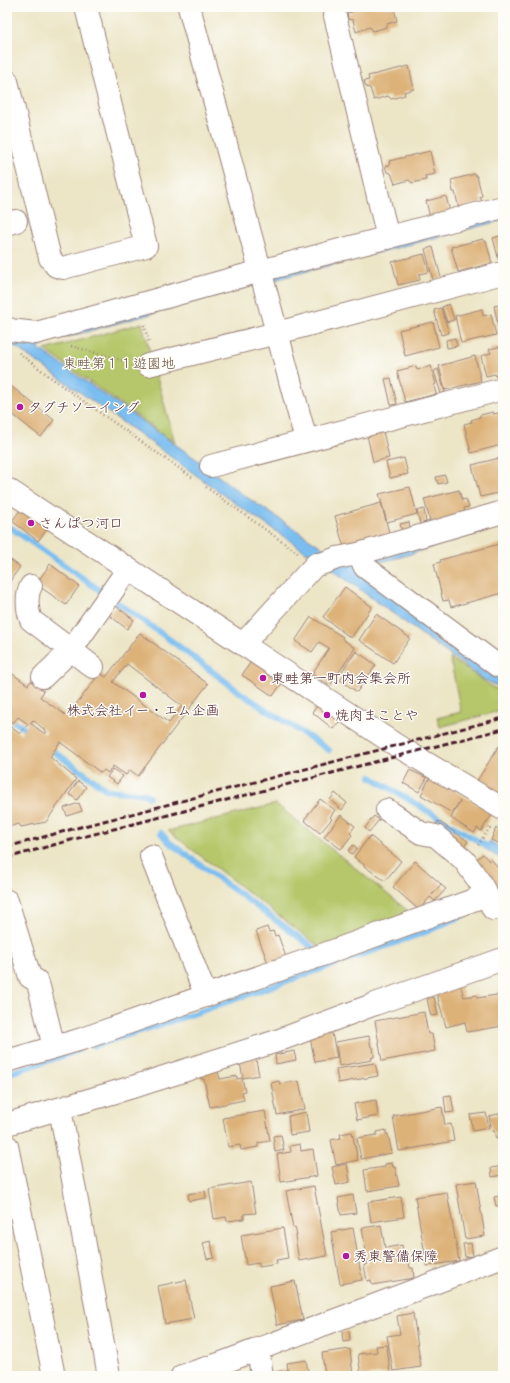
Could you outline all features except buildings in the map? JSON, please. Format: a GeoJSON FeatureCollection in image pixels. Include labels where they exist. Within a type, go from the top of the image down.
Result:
{"type":"FeatureCollection","features":[{"type":"Feature","properties":{"kind":"street"},"geometry":{"type":"LineString","coordinates":[[7,81],[50,258],[56,266],[63,268],[146,246],[86,7]]}},
{"type":"Feature","properties":{"kind":"street"},"geometry":{"type":"LineString","coordinates":[[189,7],[306,440]]}},
{"type":"Feature","properties":{"kind":"street"},"geometry":{"type":"LineString","coordinates":[[335,16],[388,238]]}},
{"type":"Feature","properties":{"kind":"street"},"geometry":{"type":"LineString","coordinates":[[10,336],[36,333],[262,277],[388,238],[503,207]]}},
{"type":"Feature","properties":{"kind":"street"},"geometry":{"type":"LineString","coordinates":[[148,365],[503,273]]}},
{"type":"Feature","properties":{"kind":"street"},"geometry":{"type":"LineString","coordinates":[[203,477],[306,440],[503,389]]}},
{"type":"Feature","properties":{"kind":"street"},"geometry":{"type":"LineString","coordinates":[[7,489],[396,745],[503,810]]}},
{"type":"Feature","properties":{"kind":"street"},"geometry":{"type":"LineString","coordinates":[[243,644],[325,562],[361,559],[503,512]]}},
{"type":"Feature","properties":{"kind":"street"},"geometry":{"type":"LineString","coordinates":[[361,559],[498,666],[503,666]]}},
{"type":"Feature","properties":{"kind":"street"},"geometry":{"type":"LineString","coordinates":[[43,677],[71,650],[128,569]]}},
{"type":"Feature","properties":{"kind":"street"},"geometry":{"type":"LineString","coordinates":[[30,586],[28,612],[31,620],[93,666]]}},
{"type":"Feature","properties":{"kind":"street"},"geometry":{"type":"LineString","coordinates":[[7,1061],[54,1047],[324,955],[495,901],[464,860],[436,836],[422,833],[387,810]]}},
{"type":"Feature","properties":{"kind":"street"},"geometry":{"type":"LineString","coordinates":[[151,856],[206,996]]}},
{"type":"Feature","properties":{"kind":"street"},"geometry":{"type":"LineString","coordinates":[[7,901],[30,977],[37,981],[39,987],[54,1047]]}},
{"type":"Feature","properties":{"kind":"street"},"geometry":{"type":"LineString","coordinates":[[7,1124],[136,1086],[277,1040],[503,959]]}},
{"type":"Feature","properties":{"kind":"street"},"geometry":{"type":"LineString","coordinates":[[60,1109],[109,1376]]}},
{"type":"Feature","properties":{"kind":"street"},"geometry":{"type":"LineString","coordinates":[[7,1146],[54,1376]]}},
{"type":"Feature","properties":{"kind":"street"},"geometry":{"type":"LineString","coordinates":[[182,1376],[503,1257]]}},
{"type":"Feature","properties":{"kind":"street"},"geometry":{"type":"LineString","coordinates":[[258,1349],[262,1376]]}},
{"type":"Feature","properties":{"kind":"path"},"geometry":{"type":"LineString","coordinates":[[10,336],[62,386],[203,477],[292,549],[325,562]]}},
{"type":"Feature","properties":{"kind":"path"},"geometry":{"type":"LineString","coordinates":[[69,345],[74,348],[100,355],[132,363],[148,365]]}},
{"type":"Feature","properties":{"kind":"green space","name":"東畦第１１遊園地"},"geometry":{"type":"Polygon","coordinates":[[[142,323],[175,443],[45,350],[142,323]]]}},
{"type":"Feature","properties":{"kind":"green space"},"geometry":{"type":"Polygon","coordinates":[[[450,658],[494,688],[503,691],[503,710],[440,727],[437,718],[461,712],[450,658]]]}},
{"type":"Feature","properties":{"kind":"green space"},"geometry":{"type":"Polygon","coordinates":[[[276,804],[413,915],[321,948],[168,831],[276,804]]]}},
{"type":"Feature","properties":{"kind":"water"},"geometry":{"type":"Polygon","coordinates":[[[503,213],[503,220],[285,277],[71,336],[48,340],[38,348],[196,459],[239,492],[340,561],[503,517],[503,525],[404,556],[357,568],[503,674],[503,689],[481,678],[347,580],[232,501],[7,341],[7,332],[503,213]]]}},
{"type":"Feature","properties":{"kind":"water"},"geometry":{"type":"Polygon","coordinates":[[[490,841],[503,850],[503,860],[484,848],[490,841]]]}},
{"type":"Feature","properties":{"kind":"waterway"},"geometry":{"type":"LineString","coordinates":[[7,525],[169,639],[242,694],[329,750]]}},
{"type":"Feature","properties":{"kind":"waterway"},"geometry":{"type":"LineString","coordinates":[[7,716],[30,733]]}},
{"type":"Feature","properties":{"kind":"waterway"},"geometry":{"type":"LineString","coordinates":[[48,747],[107,790],[139,793],[145,794],[149,797]]}},
{"type":"Feature","properties":{"kind":"waterway"},"geometry":{"type":"LineString","coordinates":[[371,777],[503,856]]}},
{"type":"Feature","properties":{"kind":"waterway"},"geometry":{"type":"LineString","coordinates":[[161,833],[169,842],[319,952]]}},
{"type":"Feature","properties":{"kind":"waterway"},"geometry":{"type":"LineString","coordinates":[[94,1046],[193,1014],[423,933],[464,915]]}},
{"type":"Feature","properties":{"kind":"waterway"},"geometry":{"type":"LineString","coordinates":[[7,1074],[78,1051]]}},
{"type":"Feature","properties":{"kind":"railway"},"geometry":{"type":"LineString","coordinates":[[7,847],[503,718]]}},
{"type":"Feature","properties":{"kind":"railway"},"geometry":{"type":"LineString","coordinates":[[7,858],[71,840],[503,729]]}},
{"type":"Feature","properties":{"kind":"place","name":"タグチソーイング"},"geometry":{"type":"Point","coordinates":[20,407]}},
{"type":"Feature","properties":{"kind":"place","name":"さんぱつ河口"},"geometry":{"type":"Point","coordinates":[31,523]}},
{"type":"Feature","properties":{"kind":"place","name":"東畦第一町内会集会所"},"geometry":{"type":"Point","coordinates":[263,678]}},
{"type":"Feature","properties":{"kind":"place","name":"株式会社イー・エム企画"},"geometry":{"type":"Point","coordinates":[143,695]}},
{"type":"Feature","properties":{"kind":"place","name":"焼肉まことや"},"geometry":{"type":"Point","coordinates":[327,715]}},
{"type":"Feature","properties":{"kind":"place","name":"秀東警備保障"},"geometry":{"type":"Point","coordinates":[346,1256]}}]}
